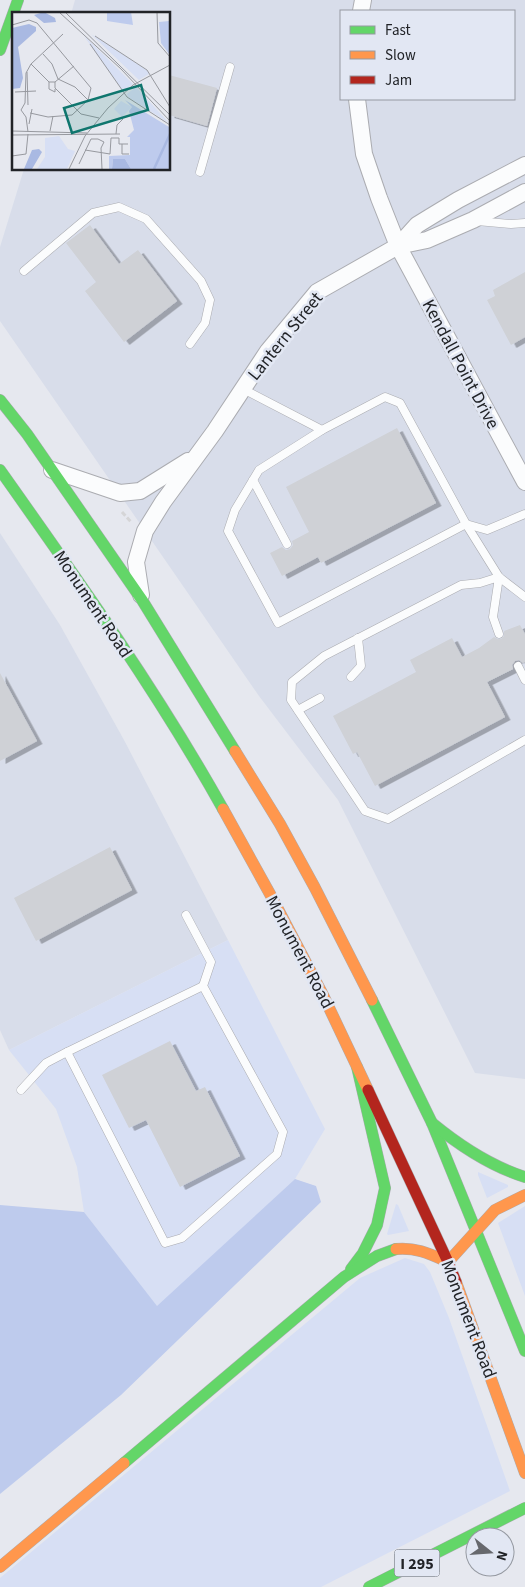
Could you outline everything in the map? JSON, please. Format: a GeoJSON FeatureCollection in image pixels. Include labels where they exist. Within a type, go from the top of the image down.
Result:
{"type":"FeatureCollection","features":[{"type":"Feature","properties":{"kind":"main road"},"geometry":{"type":"LineString","coordinates":[[14,12],[18,0]]}},
{"type":"Feature","properties":{"kind":"main road"},"geometry":{"type":"LineString","coordinates":[[0,50],[12,17]]}},
{"type":"Feature","properties":{"kind":"main road"},"geometry":{"type":"LineString","coordinates":[[0,400],[27,434],[142,600],[280,824],[316,888],[432,1123],[525,1351]]}},
{"type":"Feature","properties":{"kind":"main road","name":"Monument Road"},"geometry":{"type":"LineString","coordinates":[[0,470],[64,560],[145,682],[215,795],[319,987],[448,1262],[525,1473]]}},
{"type":"Feature","properties":{"kind":"main road"},"geometry":{"type":"LineString","coordinates":[[344,1277],[363,1253],[377,1225],[385,1188],[357,1067]]}},
{"type":"Feature","properties":{"kind":"main road"},"geometry":{"type":"LineString","coordinates":[[432,1123],[454,1141],[508,1173],[525,1177]]}},
{"type":"Feature","properties":{"kind":"main road"},"geometry":{"type":"LineString","coordinates":[[0,1567],[344,1277],[368,1260],[392,1250],[415,1249],[448,1262],[495,1210],[525,1195]]}},
{"type":"Feature","properties":{"kind":"main road","name":"I 295"},"geometry":{"type":"LineString","coordinates":[[369,1587],[525,1508]]}},
{"type":"Feature","properties":{"kind":"street","name":"Kendall Point Drive"},"geometry":{"type":"LineString","coordinates":[[358,100],[364,154],[398,246],[525,482]]}},
{"type":"Feature","properties":{"kind":"street","name":"Lantern Street"},"geometry":{"type":"LineString","coordinates":[[398,246],[417,225],[458,200],[525,165]]}},
{"type":"Feature","properties":{"kind":"street","name":"Lantern Street"},"geometry":{"type":"LineString","coordinates":[[142,600],[136,562],[145,531],[268,351],[317,292],[398,246],[427,240],[473,220],[525,192]]}},
{"type":"Feature","properties":{"kind":"street"},"geometry":{"type":"LineString","coordinates":[[52,470],[120,494],[140,491],[198,454]]}},
{"type":"Feature","properties":{"kind":"lane"},"geometry":{"type":"LineString","coordinates":[[200,172],[230,67]]}},
{"type":"Feature","properties":{"kind":"lane"},"geometry":{"type":"LineString","coordinates":[[24,270],[93,213],[119,207],[146,219],[201,281],[210,300],[205,323],[190,344]]}},
{"type":"Feature","properties":{"kind":"lane"},"geometry":{"type":"LineString","coordinates":[[473,220],[511,224],[525,223]]}},
{"type":"Feature","properties":{"kind":"lane"},"geometry":{"type":"LineString","coordinates":[[243,390],[322,430]]}},
{"type":"Feature","properties":{"kind":"lane"},"geometry":{"type":"LineString","coordinates":[[525,514],[487,530],[466,524],[278,623],[228,531],[234,510],[259,470],[322,430],[385,397],[400,403],[466,524],[499,577],[525,596]]}},
{"type":"Feature","properties":{"kind":"lane"},"geometry":{"type":"LineString","coordinates":[[253,480],[287,544]]}},
{"type":"Feature","properties":{"kind":"lane"},"geometry":{"type":"LineString","coordinates":[[499,577],[493,618],[499,634]]}},
{"type":"Feature","properties":{"kind":"lane"},"geometry":{"type":"LineString","coordinates":[[499,577],[480,583],[461,585],[324,656],[292,682],[291,700],[365,811],[388,819],[525,740]]}},
{"type":"Feature","properties":{"kind":"lane"},"geometry":{"type":"LineString","coordinates":[[351,677],[361,666],[358,638]]}},
{"type":"Feature","properties":{"kind":"lane"},"geometry":{"type":"LineString","coordinates":[[518,666],[525,680]]}},
{"type":"Feature","properties":{"kind":"lane"},"geometry":{"type":"LineString","coordinates":[[298,710],[320,698]]}},
{"type":"Feature","properties":{"kind":"lane"},"geometry":{"type":"LineString","coordinates":[[21,1090],[46,1063],[203,986],[211,962],[186,915]]}},
{"type":"Feature","properties":{"kind":"lane"},"geometry":{"type":"LineString","coordinates":[[67,1052],[165,1243],[182,1238],[277,1154],[284,1132],[203,986]]}},
{"type":"Feature","properties":{"kind":"path"},"geometry":{"type":"LineString","coordinates":[[122,511],[132,525]]}},
{"type":"Feature","properties":{"kind":"shaded area"},"geometry":{"type":"Polygon","coordinates":[[[75,0],[525,0],[525,1079],[475,1073],[338,800],[259,696],[0,321],[0,247],[24,170],[170,170],[170,12],[72,12],[75,0]]]}},
{"type":"Feature","properties":{"kind":"shaded area"},"geometry":{"type":"Polygon","coordinates":[[[0,533],[60,625],[124,740],[228,940],[9,1050],[0,1030],[0,533]]]}},
{"type":"Feature","properties":{"kind":"shaded area"},"geometry":{"type":"Polygon","coordinates":[[[228,940],[325,1129],[295,1179],[157,1307],[84,1212],[77,1167],[56,1109],[9,1050],[228,940]]]}},
{"type":"Feature","properties":{"kind":"shaded area"},"geometry":{"type":"Polygon","coordinates":[[[478,1172],[508,1185],[508,1187],[487,1198],[478,1172]]]}},
{"type":"Feature","properties":{"kind":"shaded area"},"geometry":{"type":"Polygon","coordinates":[[[295,1179],[316,1186],[321,1202],[121,1395],[0,1494],[0,1205],[84,1212],[157,1306],[295,1179]]]}},
{"type":"Feature","properties":{"kind":"shaded area"},"geometry":{"type":"Polygon","coordinates":[[[396,1204],[409,1231],[388,1235],[387,1234],[396,1204]]]}},
{"type":"Feature","properties":{"kind":"shaded area"},"geometry":{"type":"Polygon","coordinates":[[[525,1206],[525,1296],[498,1223],[525,1206]]]}},
{"type":"Feature","properties":{"kind":"shaded area"},"geometry":{"type":"Polygon","coordinates":[[[405,1258],[424,1264],[430,1272],[449,1318],[510,1491],[321,1587],[0,1587],[0,1578],[360,1278],[405,1258]]]}},
{"type":"Feature","properties":{"kind":"building"},"geometry":{"type":"Polygon","coordinates":[[[170,75],[217,88],[207,126],[170,115],[170,75]]]}},
{"type":"Feature","properties":{"kind":"building"},"geometry":{"type":"Polygon","coordinates":[[[90,225],[119,264],[138,250],[177,301],[124,342],[85,291],[96,282],[66,243],[90,225]]]}},
{"type":"Feature","properties":{"kind":"building"},"geometry":{"type":"Polygon","coordinates":[[[525,272],[525,337],[511,345],[487,300],[495,296],[493,290],[525,272]]]}},
{"type":"Feature","properties":{"kind":"building"},"geometry":{"type":"Polygon","coordinates":[[[397,428],[436,503],[321,563],[318,557],[282,576],[270,553],[282,547],[286,550],[290,549],[293,545],[292,541],[309,532],[286,487],[397,428]]]}},
{"type":"Feature","properties":{"kind":"building"},"geometry":{"type":"Polygon","coordinates":[[[520,625],[525,634],[525,662],[515,661],[512,665],[513,669],[487,682],[505,717],[375,786],[357,752],[353,754],[333,716],[416,672],[410,660],[452,638],[462,657],[494,637],[501,639],[504,636],[504,631],[520,625]]]}},
{"type":"Feature","properties":{"kind":"building"},"geometry":{"type":"Polygon","coordinates":[[[0,673],[37,741],[0,761],[0,673]]]}},
{"type":"Feature","properties":{"kind":"building"},"geometry":{"type":"Polygon","coordinates":[[[110,847],[132,890],[36,941],[14,898],[110,847]]]}},
{"type":"Feature","properties":{"kind":"building"},"geometry":{"type":"Polygon","coordinates":[[[170,1041],[196,1091],[205,1087],[240,1156],[180,1187],[146,1120],[129,1128],[102,1075],[170,1041]]]}},
{"type":"Feature","properties":{"kind":"traffic: fast"},"geometry":{"type":"LineString","coordinates":[[14,12],[18,0]]}},
{"type":"Feature","properties":{"kind":"traffic: fast"},"geometry":{"type":"LineString","coordinates":[[0,50],[12,17]]}},
{"type":"Feature","properties":{"kind":"traffic: fast"},"geometry":{"type":"LineString","coordinates":[[0,400],[27,434],[142,600],[235,751]]}},
{"type":"Feature","properties":{"kind":"traffic: fast"},"geometry":{"type":"LineString","coordinates":[[0,470],[144,679],[223,809]]}},
{"type":"Feature","properties":{"kind":"traffic: fast"},"geometry":{"type":"LineString","coordinates":[[372,1000],[432,1123],[525,1351]]}},
{"type":"Feature","properties":{"kind":"traffic: fast"},"geometry":{"type":"LineString","coordinates":[[351,1269],[363,1253],[377,1225],[385,1188],[357,1067]]}},
{"type":"Feature","properties":{"kind":"traffic: fast"},"geometry":{"type":"LineString","coordinates":[[432,1123],[453,1140],[476,1154],[500,1167],[525,1177]]}},
{"type":"Feature","properties":{"kind":"traffic: fast"},"geometry":{"type":"LineString","coordinates":[[124,1463],[344,1277],[377,1256],[396,1249]]}},
{"type":"Feature","properties":{"kind":"traffic: fast"},"geometry":{"type":"LineString","coordinates":[[369,1587],[525,1508]]}},
{"type":"Feature","properties":{"kind":"traffic: slow"},"geometry":{"type":"LineString","coordinates":[[235,751],[280,824],[372,1000]]}},
{"type":"Feature","properties":{"kind":"traffic: slow"},"geometry":{"type":"LineString","coordinates":[[223,809],[323,995],[368,1090]]}},
{"type":"Feature","properties":{"kind":"traffic: slow"},"geometry":{"type":"LineString","coordinates":[[396,1249],[416,1250],[448,1262],[495,1210],[525,1195]]}},
{"type":"Feature","properties":{"kind":"traffic: slow"},"geometry":{"type":"LineString","coordinates":[[456,1282],[525,1473]]}},
{"type":"Feature","properties":{"kind":"traffic: slow"},"geometry":{"type":"LineString","coordinates":[[0,1567],[124,1463]]}},
{"type":"Feature","properties":{"kind":"traffic: jam"},"geometry":{"type":"LineString","coordinates":[[368,1090],[456,1282]]}}]}
